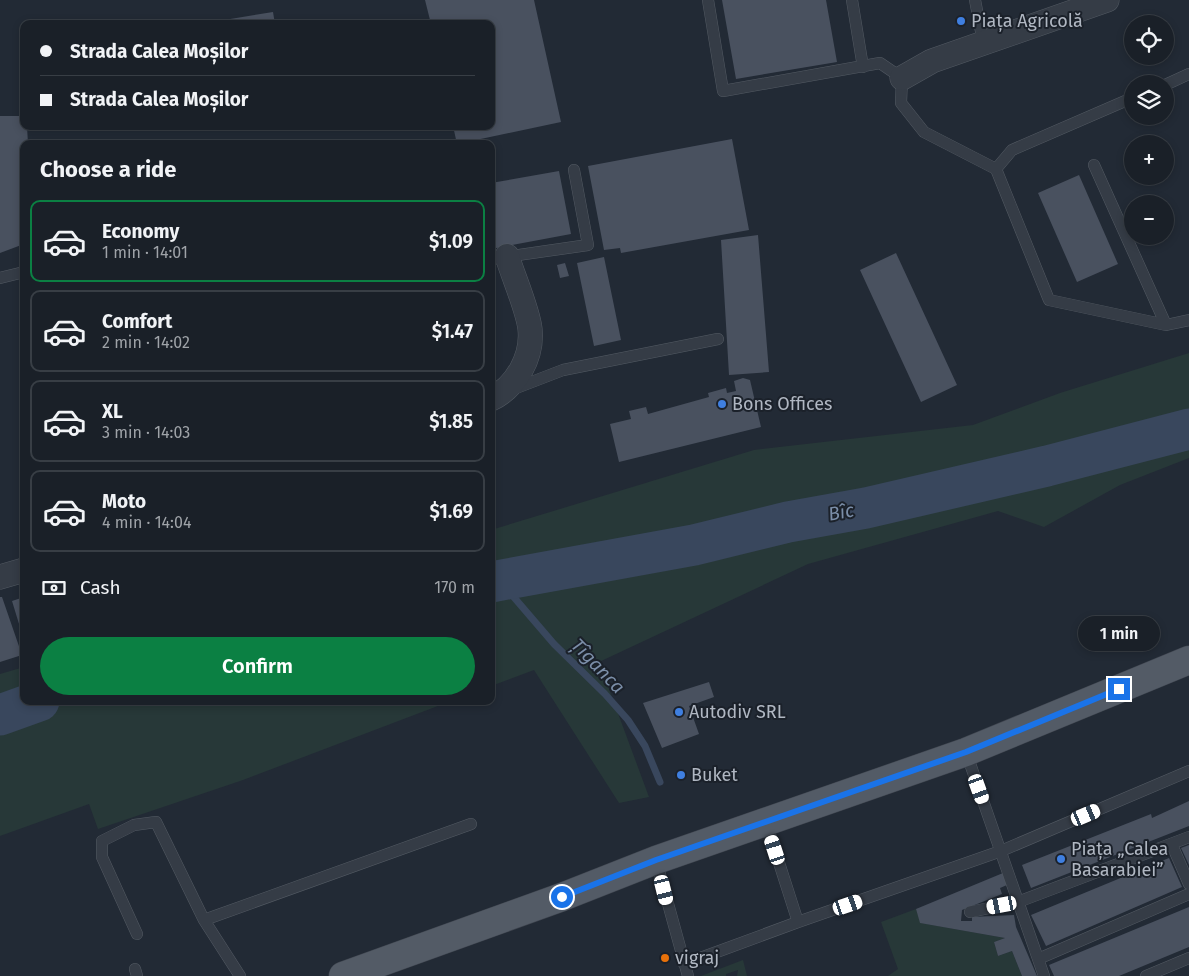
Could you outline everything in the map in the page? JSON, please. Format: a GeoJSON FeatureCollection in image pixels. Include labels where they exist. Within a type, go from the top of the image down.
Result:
{"type":"FeatureCollection","features":[{"type":"Feature","properties":{"kind":"main road"},"geometry":{"type":"LineString","coordinates":[[342,976],[562,897],[656,860],[966,752],[1189,660]]}},
{"type":"Feature","properties":{"kind":"street"},"geometry":{"type":"LineString","coordinates":[[902,78],[932,61],[1107,0]]}},
{"type":"Feature","properties":{"kind":"street"},"geometry":{"type":"LineString","coordinates":[[496,397],[519,374],[528,353],[530,329],[499,258]]}},
{"type":"Feature","properties":{"kind":"street"},"geometry":{"type":"LineString","coordinates":[[0,577],[20,571]]}},
{"type":"Feature","properties":{"kind":"lane"},"geometry":{"type":"LineString","coordinates":[[708,0],[724,91],[863,68],[880,63],[902,78],[901,103],[924,132],[996,169],[1049,300],[1166,325],[1189,320]]}},
{"type":"Feature","properties":{"kind":"lane"},"geometry":{"type":"LineString","coordinates":[[852,0],[863,68]]}},
{"type":"Feature","properties":{"kind":"lane"},"geometry":{"type":"LineString","coordinates":[[975,0],[983,42]]}},
{"type":"Feature","properties":{"kind":"lane"},"geometry":{"type":"LineString","coordinates":[[1174,81],[1189,74]]}},
{"type":"Feature","properties":{"kind":"lane"},"geometry":{"type":"LineString","coordinates":[[996,169],[1012,150],[1124,101]]}},
{"type":"Feature","properties":{"kind":"lane"},"geometry":{"type":"LineString","coordinates":[[1094,165],[1166,325]]}},
{"type":"Feature","properties":{"kind":"lane"},"geometry":{"type":"LineString","coordinates":[[499,258],[588,245],[574,170]]}},
{"type":"Feature","properties":{"kind":"lane"},"geometry":{"type":"LineString","coordinates":[[0,278],[20,273]]}},
{"type":"Feature","properties":{"kind":"lane"},"geometry":{"type":"LineString","coordinates":[[496,397],[563,370],[718,339]]}},
{"type":"Feature","properties":{"kind":"lane"},"geometry":{"type":"LineString","coordinates":[[966,752],[1044,976]]}},
{"type":"Feature","properties":{"kind":"lane"},"geometry":{"type":"LineString","coordinates":[[684,964],[1001,851],[1189,771]]}},
{"type":"Feature","properties":{"kind":"lane"},"geometry":{"type":"LineString","coordinates":[[137,934],[102,857],[102,841],[134,824],[156,822],[204,920],[240,976]]}},
{"type":"Feature","properties":{"kind":"lane"},"geometry":{"type":"LineString","coordinates":[[766,822],[798,922]]}},
{"type":"Feature","properties":{"kind":"lane"},"geometry":{"type":"LineString","coordinates":[[204,920],[471,824]]}},
{"type":"Feature","properties":{"kind":"lane"},"geometry":{"type":"LineString","coordinates":[[970,912],[1018,902],[1189,837]]}},
{"type":"Feature","properties":{"kind":"lane"},"geometry":{"type":"LineString","coordinates":[[1172,845],[1189,884]]}},
{"type":"Feature","properties":{"kind":"lane"},"geometry":{"type":"LineString","coordinates":[[656,860],[688,976]]}},
{"type":"Feature","properties":{"kind":"lane"},"geometry":{"type":"LineString","coordinates":[[1038,959],[1189,894]]}},
{"type":"Feature","properties":{"kind":"lane"},"geometry":{"type":"LineString","coordinates":[[1146,976],[1189,958]]}},
{"type":"Feature","properties":{"kind":"shaded area"},"geometry":{"type":"Polygon","coordinates":[[[1189,353],[1189,458],[1120,485],[1044,527],[998,511],[808,564],[599,662],[649,797],[619,803],[534,670],[495,685],[495,529],[754,450],[973,425],[1060,393],[1189,353]]]}},
{"type":"Feature","properties":{"kind":"shaded area"},"geometry":{"type":"Polygon","coordinates":[[[20,668],[20,705],[440,705],[243,780],[98,829],[89,804],[0,836],[0,674],[20,668]]]}},
{"type":"Feature","properties":{"kind":"shaded area"},"geometry":{"type":"Polygon","coordinates":[[[916,909],[921,923],[1005,938],[994,942],[998,956],[1012,951],[1022,976],[888,976],[898,969],[881,922],[916,909]]]}},
{"type":"Feature","properties":{"kind":"shaded area"},"geometry":{"type":"Polygon","coordinates":[[[743,960],[747,976],[737,976],[738,970],[726,974],[726,976],[701,976],[743,960]]]}},
{"type":"Feature","properties":{"kind":"building"},"geometry":{"type":"Polygon","coordinates":[[[425,0],[534,0],[561,122],[476,140],[456,140],[454,130],[495,130],[495,20],[430,20],[425,0]]]}},
{"type":"Feature","properties":{"kind":"building"},"geometry":{"type":"Polygon","coordinates":[[[722,0],[826,0],[837,62],[736,79],[722,0]]]}},
{"type":"Feature","properties":{"kind":"building"},"geometry":{"type":"Polygon","coordinates":[[[273,12],[274,20],[224,20],[273,12]]]}},
{"type":"Feature","properties":{"kind":"building"},"geometry":{"type":"Polygon","coordinates":[[[0,116],[20,116],[20,130],[27,130],[28,140],[20,140],[20,246],[0,253],[0,116]]]}},
{"type":"Feature","properties":{"kind":"building"},"geometry":{"type":"Polygon","coordinates":[[[732,139],[749,230],[621,253],[620,248],[604,250],[588,166],[732,139]]]}},
{"type":"Feature","properties":{"kind":"building"},"geometry":{"type":"Polygon","coordinates":[[[559,171],[571,234],[495,248],[495,182],[559,171]]]}},
{"type":"Feature","properties":{"kind":"building"},"geometry":{"type":"Polygon","coordinates":[[[1079,175],[1118,264],[1077,282],[1038,193],[1079,175]]]}},
{"type":"Feature","properties":{"kind":"building"},"geometry":{"type":"Polygon","coordinates":[[[758,235],[769,372],[729,375],[721,240],[758,235]]]}},
{"type":"Feature","properties":{"kind":"building"},"geometry":{"type":"Polygon","coordinates":[[[896,253],[957,385],[921,402],[860,270],[896,253]]]}},
{"type":"Feature","properties":{"kind":"building"},"geometry":{"type":"Polygon","coordinates":[[[604,257],[621,340],[594,346],[577,263],[604,257]]]}},
{"type":"Feature","properties":{"kind":"building"},"geometry":{"type":"Polygon","coordinates":[[[565,263],[569,276],[560,278],[557,265],[565,263]]]}},
{"type":"Feature","properties":{"kind":"building"},"geometry":{"type":"Polygon","coordinates":[[[743,378],[750,380],[761,427],[619,462],[610,424],[631,419],[629,411],[646,407],[648,414],[709,397],[708,393],[726,388],[727,393],[736,391],[734,381],[743,378]]]}},
{"type":"Feature","properties":{"kind":"building"},"geometry":{"type":"Polygon","coordinates":[[[0,597],[2,597],[20,649],[20,656],[0,662],[0,597]]]}},
{"type":"Feature","properties":{"kind":"building"},"geometry":{"type":"Polygon","coordinates":[[[20,598],[20,627],[12,601],[20,598]]]}},
{"type":"Feature","properties":{"kind":"building"},"geometry":{"type":"Polygon","coordinates":[[[709,682],[714,697],[689,706],[699,734],[662,748],[643,703],[709,682]]]}},
{"type":"Feature","properties":{"kind":"building"},"geometry":{"type":"Polygon","coordinates":[[[1189,801],[1189,826],[1031,888],[1022,865],[1151,814],[1152,818],[1189,801]]]}},
{"type":"Feature","properties":{"kind":"building"},"geometry":{"type":"Polygon","coordinates":[[[1189,845],[1189,865],[1181,848],[1189,845]]]}},
{"type":"Feature","properties":{"kind":"building"},"geometry":{"type":"Polygon","coordinates":[[[1169,858],[1182,887],[1046,946],[1031,915],[1169,858]]]}},
{"type":"Feature","properties":{"kind":"building"},"geometry":{"type":"Polygon","coordinates":[[[1003,873],[1007,885],[1000,888],[1002,894],[962,910],[961,921],[972,921],[972,917],[1014,915],[1016,927],[1037,976],[1022,976],[1012,951],[998,956],[994,942],[1005,938],[920,923],[916,909],[1003,873]]]}},
{"type":"Feature","properties":{"kind":"building"},"geometry":{"type":"Polygon","coordinates":[[[1189,907],[1189,947],[1119,976],[1054,976],[1049,965],[1189,907]]]}},
{"type":"Feature","properties":{"kind":"waterway","name":"Bîc"},"geometry":{"type":"LineString","coordinates":[[495,581],[694,545],[788,522],[866,508],[1047,466],[1189,429]]}},
{"type":"Feature","properties":{"kind":"waterway","name":"Țîganca"},"geometry":{"type":"LineString","coordinates":[[500,581],[554,644],[605,694],[628,720],[645,746],[660,782]]}},
{"type":"Feature","properties":{"kind":"waterway","name":"Bîc"},"geometry":{"type":"LineString","coordinates":[[0,715],[28,705]]}},
{"type":"Feature","properties":{"kind":"place","name":"Piața Agricolă"},"geometry":{"type":"Point","coordinates":[961,21]}},
{"type":"Feature","properties":{"kind":"place","name":"Bons Offices"},"geometry":{"type":"Point","coordinates":[722,404]}},
{"type":"Feature","properties":{"kind":"place","name":"Autodiv SRL"},"geometry":{"type":"Point","coordinates":[679,712]}},
{"type":"Feature","properties":{"kind":"place","name":"Buket"},"geometry":{"type":"Point","coordinates":[681,775]}},
{"type":"Feature","properties":{"kind":"place","name":"Piața „Calea Basarabiei”"},"geometry":{"type":"Point","coordinates":[1061,859]}},
{"type":"Feature","properties":{"kind":"place","name":"vigraj"},"geometry":{"type":"Point","coordinates":[665,958]}},
{"type":"Feature","properties":{"kind":"route"},"geometry":{"type":"LineString","coordinates":[[562,897],[656,860],[966,752],[1119,689]]}}]}
